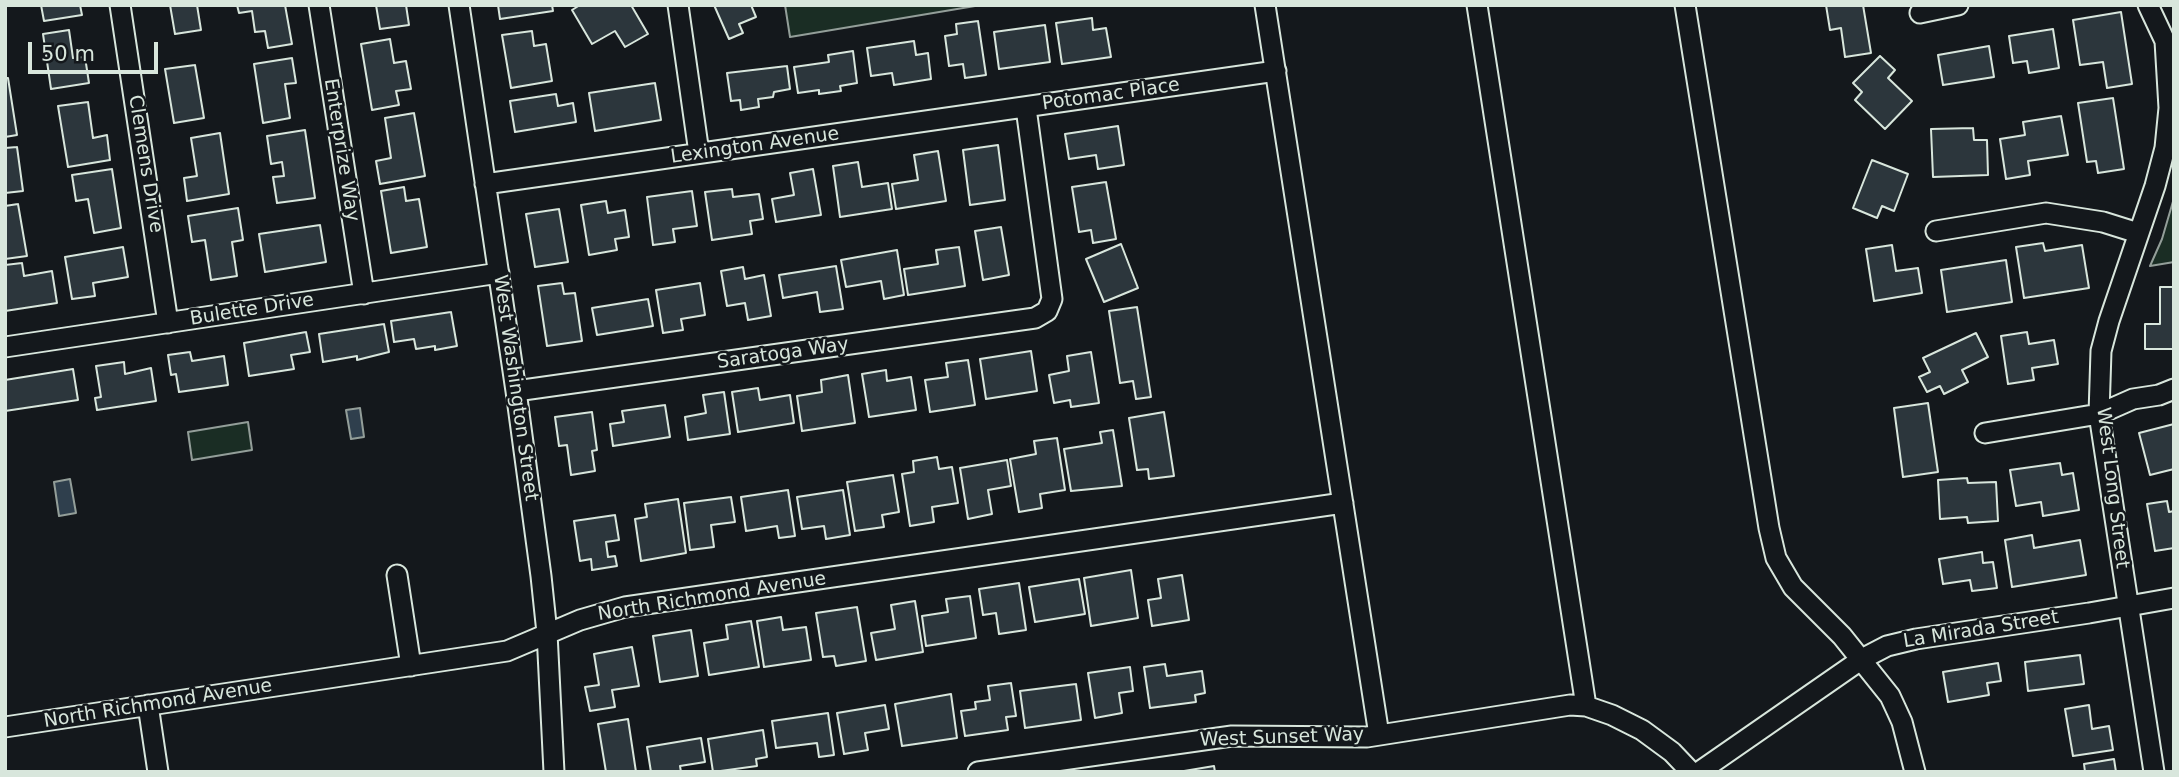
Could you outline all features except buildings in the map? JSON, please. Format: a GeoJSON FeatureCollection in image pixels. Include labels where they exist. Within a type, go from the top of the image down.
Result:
{"type":"FeatureCollection","features":[{"type":"Feature","properties":{"kind":"street","name":"Clemens Drive"},"geometry":{"type":"LineString","coordinates":[[120,5],[169,323]]}},
{"type":"Feature","properties":{"kind":"street","name":"Enterprize Way"},"geometry":{"type":"LineString","coordinates":[[319,5],[364,293]]}},
{"type":"Feature","properties":{"kind":"street","name":"West Washington Street"},"geometry":{"type":"LineString","coordinates":[[459,5],[516,391],[547,633],[554,772]]}},
{"type":"Feature","properties":{"kind":"street"},"geometry":{"type":"LineString","coordinates":[[678,5],[699,153]]}},
{"type":"Feature","properties":{"kind":"street"},"geometry":{"type":"LineString","coordinates":[[1265,5],[1379,735]]}},
{"type":"Feature","properties":{"kind":"street"},"geometry":{"type":"LineString","coordinates":[[1477,5],[1586,706],[1642,730],[1672,752],[1691,772]]}},
{"type":"Feature","properties":{"kind":"street"},"geometry":{"type":"LineString","coordinates":[[1685,5],[1776,558],[1793,587],[1881,682],[1897,709],[1909,741],[1915,772]]}},
{"type":"Feature","properties":{"kind":"street"},"geometry":{"type":"LineString","coordinates":[[1920,13],[1958,5]]}},
{"type":"Feature","properties":{"kind":"street","name":"West Long Street"},"geometry":{"type":"LineString","coordinates":[[2148,5],[2165,41],[2169,108],[2165,148],[2101,351],[2099,414],[2154,772]]}},
{"type":"Feature","properties":{"kind":"street","name":"Potomac Place"},"geometry":{"type":"LineString","coordinates":[[1047,311],[1052,299],[1026,108],[1276,71]]}},
{"type":"Feature","properties":{"kind":"street","name":"Lexington Avenue"},"geometry":{"type":"LineString","coordinates":[[485,184],[1026,108]]}},
{"type":"Feature","properties":{"kind":"street"},"geometry":{"type":"LineString","coordinates":[[1936,231],[2046,213],[2103,222],[2138,233]]}},
{"type":"Feature","properties":{"kind":"street","name":"Bulette Drive"},"geometry":{"type":"LineString","coordinates":[[5,347],[499,273]]}},
{"type":"Feature","properties":{"kind":"street","name":"Saratoga Way"},"geometry":{"type":"LineString","coordinates":[[516,391],[1035,318],[1047,311]]}},
{"type":"Feature","properties":{"kind":"street"},"geometry":{"type":"LineString","coordinates":[[1985,433],[2099,414],[2133,399],[2160,395],[2174,389]]}},
{"type":"Feature","properties":{"kind":"street","name":"North Richmond Avenue"},"geometry":{"type":"LineString","coordinates":[[5,727],[507,651],[580,620],[625,607],[1343,503]]}},
{"type":"Feature","properties":{"kind":"street"},"geometry":{"type":"LineString","coordinates":[[397,575],[411,666]]}},
{"type":"Feature","properties":{"kind":"street","name":"La Mirada Street"},"geometry":{"type":"LineString","coordinates":[[1699,772],[1862,659],[1887,646],[1916,639],[2174,598]]}},
{"type":"Feature","properties":{"kind":"street"},"geometry":{"type":"LineString","coordinates":[[148,705],[158,772]]}},
{"type":"Feature","properties":{"kind":"street","name":"West Sunset Way"},"geometry":{"type":"LineString","coordinates":[[978,772],[1232,736],[1346,738],[1570,705],[1586,706]]}},
{"type":"Feature","properties":{"kind":"green space"},"geometry":{"type":"Polygon","coordinates":[[[785,5],[981,5],[790,37],[785,5]]]}},
{"type":"Feature","properties":{"kind":"green space"},"geometry":{"type":"Polygon","coordinates":[[[2174,198],[2174,262],[2150,266],[2162,239],[2174,198]]]}},
{"type":"Feature","properties":{"kind":"green space"},"geometry":{"type":"Polygon","coordinates":[[[248,422],[252,450],[192,460],[188,432],[248,422]]]}},
{"type":"Feature","properties":{"kind":"water"},"geometry":{"type":"Polygon","coordinates":[[[360,408],[364,437],[351,439],[346,410],[360,408]]]}},
{"type":"Feature","properties":{"kind":"water"},"geometry":{"type":"Polygon","coordinates":[[[70,479],[76,513],[59,516],[54,482],[70,479]]]}}]}
